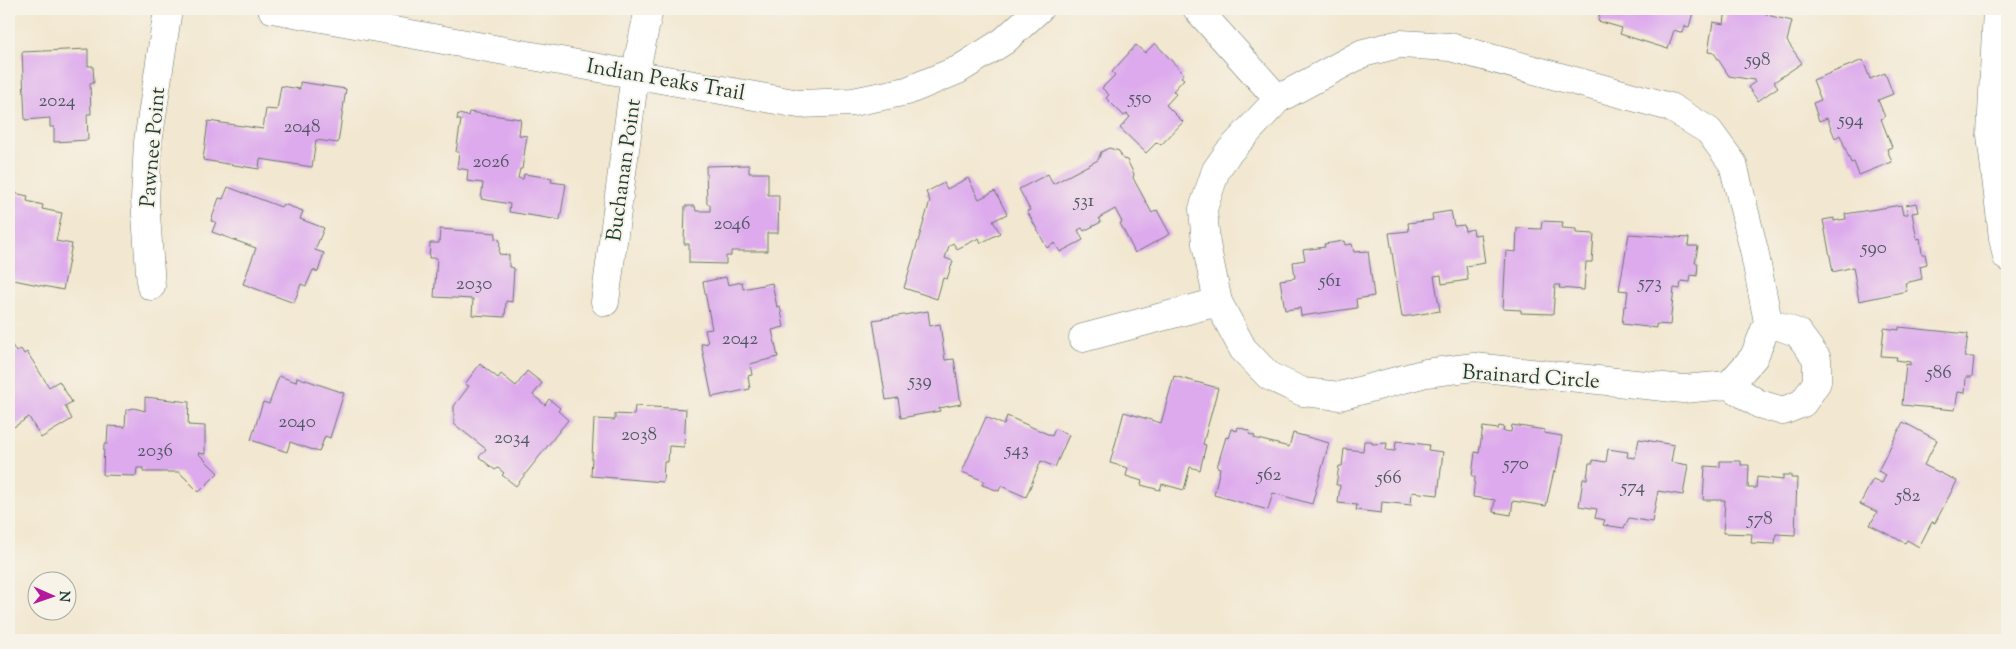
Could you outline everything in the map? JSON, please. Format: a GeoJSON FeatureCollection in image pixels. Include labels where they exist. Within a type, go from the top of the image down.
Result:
{"type":"FeatureCollection","features":[{"type":"Feature","properties":{"kind":"street","name":"Pawnee Point"},"geometry":{"type":"LineString","coordinates":[[151,286],[145,200],[148,142],[168,9]]}},
{"type":"Feature","properties":{"kind":"street","name":"Indian Peaks Trail"},"geometry":{"type":"LineString","coordinates":[[272,9],[799,104],[853,102],[907,91],[958,70],[1004,40],[1039,9]]}},
{"type":"Feature","properties":{"kind":"street","name":"Buchanan Point"},"geometry":{"type":"LineString","coordinates":[[605,302],[635,74],[649,9]]}},
{"type":"Feature","properties":{"kind":"street"},"geometry":{"type":"LineString","coordinates":[[1197,9],[1278,99]]}},
{"type":"Feature","properties":{"kind":"street"},"geometry":{"type":"LineString","coordinates":[[1997,9],[1991,134],[2002,238],[2007,257]]}},
{"type":"Feature","properties":{"kind":"street","name":"Brainard Circle"},"geometry":{"type":"LineString","coordinates":[[1729,385],[1684,389],[1474,367],[1426,373],[1340,396],[1303,392],[1269,376],[1242,348],[1218,302],[1206,244],[1203,209],[1216,170],[1228,153],[1278,99],[1363,53],[1400,44],[1450,47],[1670,107],[1709,130],[1733,164],[1754,250],[1768,322]]}},
{"type":"Feature","properties":{"kind":"street"},"geometry":{"type":"LineString","coordinates":[[1083,338],[1218,302]]}},
{"type":"Feature","properties":{"kind":"street"},"geometry":{"type":"LineString","coordinates":[[1768,322],[1798,333],[1817,359],[1817,382],[1803,403],[1783,411],[1759,404],[1729,385],[1754,357],[1768,322]]}},
{"type":"Feature","properties":{"kind":"building"},"geometry":{"type":"Polygon","coordinates":[[[1601,9],[1694,9],[1689,27],[1685,26],[1683,33],[1674,30],[1668,49],[1620,34],[1622,28],[1598,21],[1601,9]]]}},
{"type":"Feature","properties":{"kind":"building"},"geometry":{"type":"Polygon","coordinates":[[[1726,9],[1744,13],[1749,9],[1763,9],[1767,15],[1792,21],[1787,41],[1802,63],[1774,82],[1778,87],[1758,101],[1748,87],[1755,82],[1754,80],[1729,76],[1714,53],[1708,52],[1713,22],[1724,24],[1726,9]]]}},
{"type":"Feature","properties":{"kind":"building"},"geometry":{"type":"Polygon","coordinates":[[[1155,43],[1184,74],[1181,77],[1184,79],[1173,91],[1176,94],[1166,105],[1183,122],[1161,145],[1157,142],[1146,153],[1120,128],[1130,117],[1127,114],[1124,116],[1106,98],[1109,95],[1102,88],[1115,75],[1112,72],[1136,45],[1145,53],[1155,43]]]}},
{"type":"Feature","properties":{"kind":"building"},"geometry":{"type":"Polygon","coordinates":[[[88,49],[88,66],[93,66],[94,83],[90,83],[91,114],[87,114],[88,140],[54,142],[54,127],[50,127],[50,118],[25,120],[22,52],[88,49]]]}},
{"type":"Feature","properties":{"kind":"building"},"geometry":{"type":"Polygon","coordinates":[[[1863,60],[1870,79],[1885,73],[1893,94],[1878,100],[1885,117],[1881,119],[1892,147],[1887,149],[1892,162],[1859,175],[1854,162],[1851,163],[1840,135],[1835,138],[1827,118],[1819,121],[1813,103],[1821,100],[1813,80],[1863,60]]]}},
{"type":"Feature","properties":{"kind":"building"},"geometry":{"type":"Polygon","coordinates":[[[300,82],[346,89],[338,143],[316,140],[312,167],[260,159],[259,169],[203,160],[208,121],[263,129],[266,109],[277,110],[281,86],[300,89],[300,82]]]}},
{"type":"Feature","properties":{"kind":"building"},"geometry":{"type":"Polygon","coordinates":[[[469,112],[521,119],[519,135],[527,136],[522,169],[520,169],[518,178],[523,179],[524,174],[552,178],[551,182],[566,184],[560,220],[509,212],[510,204],[481,199],[483,183],[467,181],[468,170],[457,168],[459,152],[456,152],[461,120],[457,120],[458,114],[468,116],[469,112]]]}},
{"type":"Feature","properties":{"kind":"building"},"geometry":{"type":"Polygon","coordinates":[[[1109,148],[1119,151],[1123,159],[1127,160],[1134,174],[1133,178],[1152,213],[1157,210],[1170,234],[1135,253],[1115,209],[1099,218],[1101,222],[1084,231],[1082,228],[1078,230],[1083,240],[1060,252],[1055,243],[1047,248],[1027,211],[1030,210],[1019,189],[1048,174],[1053,184],[1098,160],[1101,152],[1109,148]]]}},
{"type":"Feature","properties":{"kind":"building"},"geometry":{"type":"Polygon","coordinates":[[[749,165],[749,173],[768,173],[768,195],[779,195],[778,233],[767,233],[767,251],[731,251],[731,256],[726,256],[726,264],[689,263],[689,244],[684,244],[685,206],[695,206],[696,211],[710,211],[710,204],[707,204],[706,166],[749,165]]]}},
{"type":"Feature","properties":{"kind":"building"},"geometry":{"type":"Polygon","coordinates":[[[968,178],[979,199],[995,191],[1007,214],[993,221],[1000,233],[981,243],[979,238],[957,249],[953,243],[949,246],[945,258],[953,261],[947,279],[943,278],[937,299],[904,288],[930,201],[926,192],[944,183],[947,189],[968,178]]]}},
{"type":"Feature","properties":{"kind":"building"},"geometry":{"type":"Polygon","coordinates":[[[228,187],[281,207],[283,204],[303,211],[300,219],[324,228],[315,250],[324,253],[318,272],[313,270],[306,286],[301,284],[294,303],[243,284],[256,248],[212,232],[216,222],[211,221],[219,198],[223,199],[228,187]]]}},
{"type":"Feature","properties":{"kind":"building"},"geometry":{"type":"Polygon","coordinates":[[[9,192],[28,196],[27,201],[43,205],[42,209],[62,213],[56,241],[72,244],[63,290],[9,279],[9,192]]]}},
{"type":"Feature","properties":{"kind":"building"},"geometry":{"type":"Polygon","coordinates":[[[1916,203],[1918,212],[1912,213],[1917,239],[1920,238],[1922,254],[1925,254],[1927,264],[1920,266],[1922,279],[1905,283],[1907,291],[1859,301],[1853,267],[1833,272],[1823,220],[1834,218],[1834,221],[1846,219],[1845,214],[1901,205],[1903,215],[1908,214],[1906,205],[1916,203]]]}},
{"type":"Feature","properties":{"kind":"building"},"geometry":{"type":"Polygon","coordinates":[[[1451,211],[1454,226],[1464,225],[1465,231],[1473,229],[1474,235],[1481,234],[1485,263],[1466,266],[1468,280],[1442,284],[1441,275],[1434,276],[1440,311],[1402,317],[1389,233],[1409,231],[1408,223],[1433,220],[1432,214],[1451,211]]]}},
{"type":"Feature","properties":{"kind":"building"},"geometry":{"type":"Polygon","coordinates":[[[1542,221],[1563,222],[1562,228],[1576,229],[1576,233],[1594,234],[1592,262],[1586,262],[1584,290],[1559,288],[1560,285],[1555,285],[1553,314],[1521,313],[1521,310],[1503,309],[1506,251],[1516,252],[1517,228],[1541,229],[1542,221]]]}},
{"type":"Feature","properties":{"kind":"building"},"geometry":{"type":"Polygon","coordinates":[[[440,229],[496,233],[495,239],[500,240],[499,254],[509,255],[509,267],[514,268],[512,302],[506,301],[505,317],[472,315],[473,299],[434,297],[437,258],[429,258],[430,243],[439,243],[440,229]]]}},
{"type":"Feature","properties":{"kind":"building"},"geometry":{"type":"Polygon","coordinates":[[[1629,234],[1689,238],[1688,246],[1698,246],[1695,263],[1698,263],[1697,276],[1691,275],[1690,282],[1681,281],[1680,289],[1674,288],[1670,325],[1656,324],[1656,328],[1622,324],[1628,291],[1619,290],[1629,234]]]}},
{"type":"Feature","properties":{"kind":"building"},"geometry":{"type":"Polygon","coordinates":[[[1344,241],[1345,245],[1352,244],[1354,252],[1368,251],[1374,296],[1356,299],[1357,308],[1301,316],[1300,308],[1285,310],[1280,280],[1295,278],[1293,262],[1305,260],[1303,250],[1325,247],[1324,244],[1344,241]]]}},
{"type":"Feature","properties":{"kind":"building"},"geometry":{"type":"Polygon","coordinates":[[[726,277],[728,285],[742,282],[743,289],[772,283],[777,307],[780,306],[784,327],[772,330],[778,357],[750,364],[752,375],[748,376],[750,389],[712,397],[701,344],[708,343],[705,330],[712,329],[703,282],[726,277]]]}},
{"type":"Feature","properties":{"kind":"building"},"geometry":{"type":"Polygon","coordinates":[[[928,311],[930,326],[940,324],[945,360],[954,359],[961,404],[939,408],[940,411],[901,418],[898,398],[886,400],[873,320],[928,311]]]}},
{"type":"Feature","properties":{"kind":"building"},"geometry":{"type":"Polygon","coordinates":[[[1899,327],[1968,334],[1965,357],[1974,357],[1972,377],[1966,377],[1965,393],[1958,392],[1955,410],[1902,405],[1906,364],[1910,365],[1910,362],[1896,360],[1897,357],[1881,356],[1884,328],[1899,330],[1899,327]]]}},
{"type":"Feature","properties":{"kind":"building"},"geometry":{"type":"Polygon","coordinates":[[[9,340],[16,352],[21,349],[24,354],[27,352],[49,387],[59,381],[72,402],[65,406],[72,419],[41,438],[29,417],[9,430],[9,340]]]}},
{"type":"Feature","properties":{"kind":"building"},"geometry":{"type":"Polygon","coordinates":[[[480,364],[498,378],[501,374],[516,386],[527,371],[542,383],[533,395],[545,405],[549,399],[560,408],[558,411],[568,420],[516,486],[502,475],[504,473],[498,468],[495,470],[479,457],[486,449],[454,424],[454,406],[469,386],[465,384],[480,364]]]}},
{"type":"Feature","properties":{"kind":"building"},"geometry":{"type":"Polygon","coordinates":[[[279,376],[296,382],[297,377],[344,393],[330,438],[325,436],[319,452],[290,442],[287,452],[251,440],[263,402],[269,404],[279,376]]]}},
{"type":"Feature","properties":{"kind":"building"},"geometry":{"type":"Polygon","coordinates":[[[1174,376],[1218,388],[1203,444],[1206,445],[1200,470],[1190,467],[1184,490],[1162,484],[1160,490],[1141,485],[1142,481],[1126,476],[1128,468],[1110,463],[1124,412],[1161,423],[1174,376]]]}},
{"type":"Feature","properties":{"kind":"building"},"geometry":{"type":"Polygon","coordinates":[[[145,397],[189,402],[188,425],[205,426],[205,454],[198,453],[218,473],[199,492],[179,472],[143,472],[143,468],[137,468],[136,476],[103,475],[104,444],[107,444],[108,426],[125,427],[126,410],[134,408],[145,411],[145,397]]]}},
{"type":"Feature","properties":{"kind":"building"},"geometry":{"type":"Polygon","coordinates":[[[635,406],[686,409],[684,447],[669,446],[668,462],[664,462],[663,482],[591,476],[594,419],[615,420],[615,414],[634,415],[635,406]]]}},
{"type":"Feature","properties":{"kind":"building"},"geometry":{"type":"Polygon","coordinates":[[[1007,416],[1052,436],[1055,429],[1069,435],[1055,467],[1041,461],[1026,497],[1001,486],[999,491],[982,485],[984,481],[962,472],[986,417],[1004,425],[1007,416]]]}},
{"type":"Feature","properties":{"kind":"building"},"geometry":{"type":"Polygon","coordinates":[[[1903,422],[1937,440],[1924,465],[1957,481],[1935,523],[1932,522],[1919,547],[1907,540],[1905,543],[1870,525],[1877,512],[1860,504],[1873,479],[1882,483],[1886,475],[1878,471],[1903,422]]]}},
{"type":"Feature","properties":{"kind":"building"},"geometry":{"type":"Polygon","coordinates":[[[1512,425],[1545,430],[1544,433],[1562,436],[1556,472],[1554,471],[1546,506],[1513,501],[1511,515],[1493,512],[1495,500],[1473,497],[1475,477],[1472,476],[1475,452],[1479,453],[1483,427],[1498,429],[1499,426],[1504,427],[1503,431],[1511,432],[1512,425]]]}},
{"type":"Feature","properties":{"kind":"building"},"geometry":{"type":"Polygon","coordinates":[[[1238,427],[1250,431],[1249,434],[1255,436],[1254,438],[1289,447],[1293,433],[1329,443],[1312,504],[1273,493],[1268,510],[1214,495],[1220,468],[1217,467],[1226,437],[1228,438],[1231,429],[1237,431],[1238,427]]]}},
{"type":"Feature","properties":{"kind":"building"},"geometry":{"type":"Polygon","coordinates":[[[1639,439],[1674,445],[1671,462],[1688,465],[1683,495],[1658,491],[1652,522],[1629,518],[1624,528],[1603,525],[1605,520],[1595,518],[1597,509],[1579,506],[1583,479],[1587,479],[1589,463],[1593,463],[1593,460],[1606,462],[1608,449],[1628,452],[1627,457],[1635,458],[1639,439]]]}},
{"type":"Feature","properties":{"kind":"building"},"geometry":{"type":"Polygon","coordinates":[[[1364,441],[1372,441],[1372,444],[1387,443],[1386,450],[1395,451],[1396,441],[1429,445],[1428,450],[1443,452],[1438,495],[1412,492],[1411,505],[1382,502],[1381,513],[1356,510],[1357,505],[1338,503],[1340,485],[1336,485],[1339,466],[1342,466],[1344,449],[1363,451],[1364,441]]]}},
{"type":"Feature","properties":{"kind":"building"},"geometry":{"type":"Polygon","coordinates":[[[1720,461],[1741,461],[1741,465],[1749,465],[1748,488],[1756,488],[1757,477],[1783,480],[1783,475],[1791,475],[1791,478],[1797,478],[1795,535],[1776,534],[1775,544],[1751,543],[1752,534],[1723,533],[1725,500],[1703,500],[1705,466],[1720,467],[1720,461]]]}}]}
